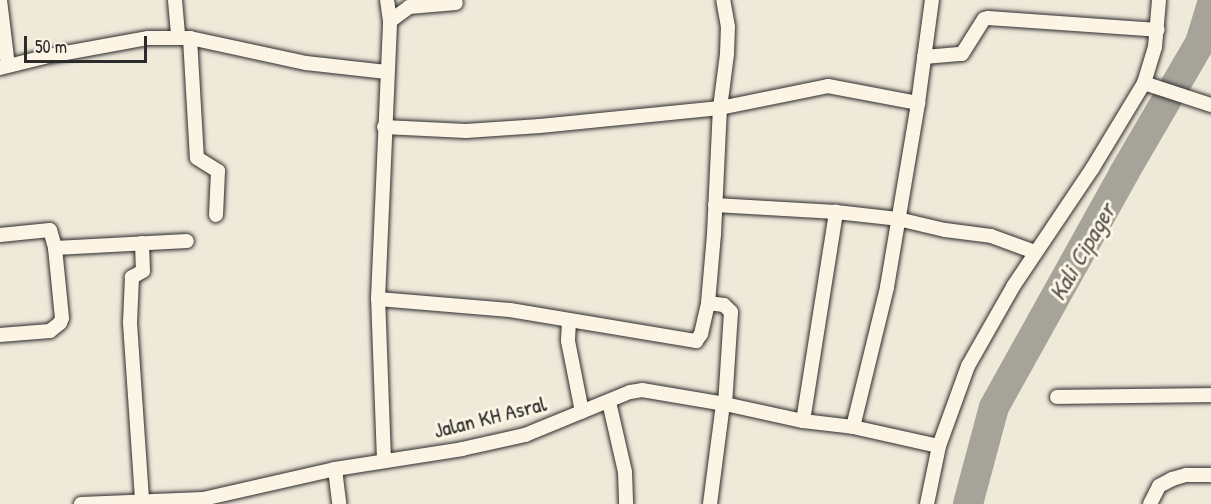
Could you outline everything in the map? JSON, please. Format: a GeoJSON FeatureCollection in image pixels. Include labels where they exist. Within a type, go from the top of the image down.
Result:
{"type":"FeatureCollection","features":[{"type":"Feature","properties":{"kind":"street"},"geometry":{"type":"LineString","coordinates":[[0,0],[4,67],[48,56],[148,38],[184,38],[306,63],[386,72]]}},
{"type":"Feature","properties":{"kind":"street"},"geometry":{"type":"LineString","coordinates":[[175,0],[184,38],[197,158],[218,171],[216,215]]}},
{"type":"Feature","properties":{"kind":"street"},"geometry":{"type":"LineString","coordinates":[[384,460],[378,299],[390,21],[387,0]]}},
{"type":"Feature","properties":{"kind":"street"},"geometry":{"type":"LineString","coordinates":[[378,299],[508,309],[693,342],[699,338],[708,303],[720,108],[728,36],[723,0]]}},
{"type":"Feature","properties":{"kind":"street"},"geometry":{"type":"LineString","coordinates":[[853,427],[887,286],[918,103],[932,0]]}},
{"type":"Feature","properties":{"kind":"street"},"geometry":{"type":"LineString","coordinates":[[927,504],[939,446],[968,366],[1035,252],[1148,84],[1158,30],[1159,0]]}},
{"type":"Feature","properties":{"kind":"street"},"geometry":{"type":"LineString","coordinates":[[390,21],[409,7],[456,3]]}},
{"type":"Feature","properties":{"kind":"street"},"geometry":{"type":"LineString","coordinates":[[924,57],[962,54],[984,19],[988,18],[1158,30]]}},
{"type":"Feature","properties":{"kind":"street"},"geometry":{"type":"LineString","coordinates":[[1148,84],[1211,105]]}},
{"type":"Feature","properties":{"kind":"street"},"geometry":{"type":"LineString","coordinates":[[384,127],[466,131],[499,130],[720,108],[828,86],[918,103]]}},
{"type":"Feature","properties":{"kind":"street"},"geometry":{"type":"LineString","coordinates":[[715,205],[836,212],[898,219],[945,230],[991,236],[1035,252]]}},
{"type":"Feature","properties":{"kind":"street"},"geometry":{"type":"LineString","coordinates":[[803,421],[836,212]]}},
{"type":"Feature","properties":{"kind":"street"},"geometry":{"type":"LineString","coordinates":[[0,235],[50,230],[55,248],[62,318],[60,323],[50,331],[0,335]]}},
{"type":"Feature","properties":{"kind":"street"},"geometry":{"type":"LineString","coordinates":[[55,248],[187,242]]}},
{"type":"Feature","properties":{"kind":"street"},"geometry":{"type":"LineString","coordinates":[[142,243],[142,271],[132,277],[130,323],[142,500]]}},
{"type":"Feature","properties":{"kind":"street"},"geometry":{"type":"LineString","coordinates":[[708,303],[724,304],[731,312],[724,404],[710,504]]}},
{"type":"Feature","properties":{"kind":"street"},"geometry":{"type":"LineString","coordinates":[[569,321],[568,341],[582,412]]}},
{"type":"Feature","properties":{"kind":"street","name":"Jalan KH Asral"},"geometry":{"type":"LineString","coordinates":[[81,504],[142,500],[203,501],[335,469],[487,444],[525,435],[630,392],[642,390],[803,421],[853,427],[939,446]]}},
{"type":"Feature","properties":{"kind":"street"},"geometry":{"type":"LineString","coordinates":[[1057,396],[1211,395]]}},
{"type":"Feature","properties":{"kind":"street"},"geometry":{"type":"LineString","coordinates":[[609,402],[625,472],[626,504]]}},
{"type":"Feature","properties":{"kind":"street"},"geometry":{"type":"LineString","coordinates":[[335,469],[339,504]]}},
{"type":"Feature","properties":{"kind":"street"},"geometry":{"type":"LineString","coordinates":[[1150,504],[1159,486],[1172,478],[1186,475],[1211,476]]}},
{"type":"Feature","properties":{"kind":"waterway","name":"Kali Cipager"},"geometry":{"type":"LineString","coordinates":[[968,504],[994,407],[1124,173],[1200,43],[1211,6]]}}]}
